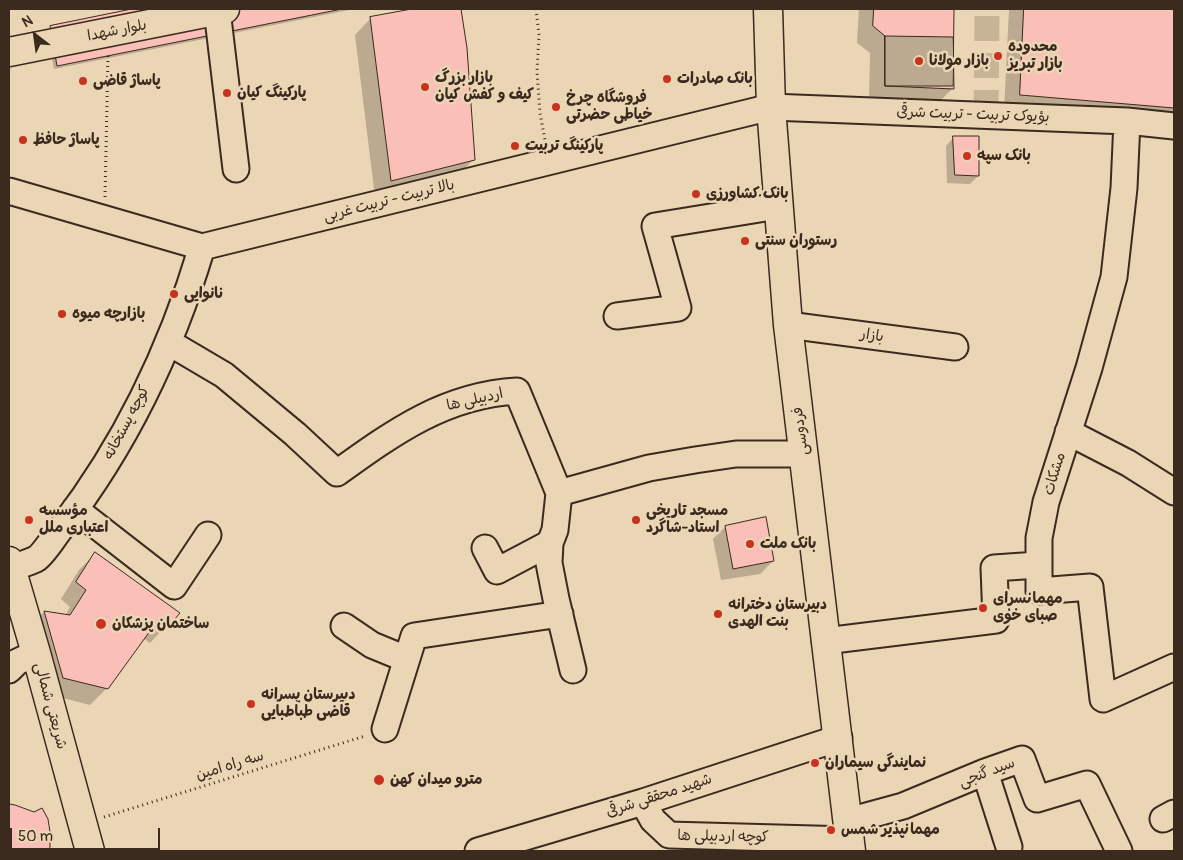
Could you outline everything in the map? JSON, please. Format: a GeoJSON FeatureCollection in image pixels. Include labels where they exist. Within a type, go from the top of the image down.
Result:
{"type":"FeatureCollection","features":[{"type":"Feature","properties":{"kind":"main road","name":"فردوسی"},"geometry":{"type":"LineString","coordinates":[[768,9],[771,106],[788,324],[850,837]]}},
{"type":"Feature","properties":{"kind":"main road","name":"بلوار شهدا"},"geometry":{"type":"LineString","coordinates":[[9,52],[221,10]]}},
{"type":"Feature","properties":{"kind":"main road","name":"شریعتی شمالی"},"geometry":{"type":"LineString","coordinates":[[10,565],[17,617],[36,652],[90,851]]}},
{"type":"Feature","properties":{"kind":"street"},"geometry":{"type":"LineString","coordinates":[[221,10],[236,169]]}},
{"type":"Feature","properties":{"kind":"street","name":"بالا تربیت - تربیت غربی"},"geometry":{"type":"LineString","coordinates":[[9,191],[202,247],[771,106]]}},
{"type":"Feature","properties":{"kind":"street","name":"بؤیوک تربیت - تربیت شرقی"},"geometry":{"type":"LineString","coordinates":[[771,106],[1127,121],[1174,126]]}},
{"type":"Feature","properties":{"kind":"street","name":"مشکات"},"geometry":{"type":"LineString","coordinates":[[1127,121],[1124,188],[1114,277],[1089,368],[1046,502],[1039,538],[1039,590],[1090,587],[1103,699],[1174,667]]}},
{"type":"Feature","properties":{"kind":"street"},"geometry":{"type":"LineString","coordinates":[[617,316],[678,308],[655,226],[778,206]]}},
{"type":"Feature","properties":{"kind":"street","name":"کوچه پستخانه"},"geometry":{"type":"LineString","coordinates":[[10,565],[37,558],[75,510],[114,450],[168,342],[190,288],[202,247]]}},
{"type":"Feature","properties":{"kind":"street","name":"بازار"},"geometry":{"type":"LineString","coordinates":[[788,324],[955,347]]}},
{"type":"Feature","properties":{"kind":"street","name":"اردبیلی ها"},"geometry":{"type":"LineString","coordinates":[[168,342],[224,375],[337,473],[407,425],[440,408],[497,392],[517,392],[559,493]]}},
{"type":"Feature","properties":{"kind":"street"},"geometry":{"type":"LineString","coordinates":[[1068,432],[1128,463],[1174,492]]}},
{"type":"Feature","properties":{"kind":"street"},"geometry":{"type":"LineString","coordinates":[[573,670],[549,563],[550,543],[555,530],[559,493],[649,468],[696,460],[736,454],[803,454]]}},
{"type":"Feature","properties":{"kind":"street"},"geometry":{"type":"LineString","coordinates":[[75,510],[174,586],[208,535]]}},
{"type":"Feature","properties":{"kind":"street"},"geometry":{"type":"LineString","coordinates":[[485,548],[497,571],[550,543]]}},
{"type":"Feature","properties":{"kind":"street"},"geometry":{"type":"LineString","coordinates":[[825,641],[996,620],[994,568],[1038,565]]}},
{"type":"Feature","properties":{"kind":"street"},"geometry":{"type":"LineString","coordinates":[[384,729],[414,636],[560,614]]}},
{"type":"Feature","properties":{"kind":"street"},"geometry":{"type":"LineString","coordinates":[[344,626],[372,645],[406,659]]}},
{"type":"Feature","properties":{"kind":"street"},"geometry":{"type":"LineString","coordinates":[[9,670],[17,662],[36,652]]}},
{"type":"Feature","properties":{"kind":"street","name":"شهید محققی شرقی"},"geometry":{"type":"LineString","coordinates":[[478,851],[643,802],[838,738]]}},
{"type":"Feature","properties":{"kind":"street","name":"سید گنجی"},"geometry":{"type":"LineString","coordinates":[[850,837],[903,806],[985,772],[1022,759],[1038,799],[1087,784],[1119,851]]}},
{"type":"Feature","properties":{"kind":"street"},"geometry":{"type":"LineString","coordinates":[[985,772],[1009,847]]}},
{"type":"Feature","properties":{"kind":"street","name":"کوچه اردبیلی ها"},"geometry":{"type":"LineString","coordinates":[[643,802],[654,820],[670,836],[850,837]]}},
{"type":"Feature","properties":{"kind":"path"},"geometry":{"type":"LineString","coordinates":[[536,9],[539,34],[537,72],[540,113],[550,162]]}},
{"type":"Feature","properties":{"kind":"path"},"geometry":{"type":"LineString","coordinates":[[104,219],[108,33]]}},
{"type":"Feature","properties":{"kind":"path","name":"سه راه امین"},"geometry":{"type":"LineString","coordinates":[[82,824],[384,729]]}},
{"type":"Feature","properties":{"kind":"building"},"geometry":{"type":"Polygon","coordinates":[[[132,9],[342,9],[57,66],[50,26],[132,9]]]}},
{"type":"Feature","properties":{"kind":"building","name":"بازار بزرگ کیف و کفش کیان"},"geometry":{"type":"Polygon","coordinates":[[[412,9],[461,9],[467,48],[475,160],[391,181],[370,17],[412,9]]]}},
{"type":"Feature","properties":{"kind":"building","name":"بازار مولانا"},"geometry":{"type":"Polygon","coordinates":[[[874,9],[954,9],[953,86],[885,86],[885,36],[873,26],[874,9]]]}},
{"type":"Feature","properties":{"kind":"building"},"geometry":{"type":"Polygon","coordinates":[[[1024,9],[1174,9],[1174,108],[1020,95],[1024,9]]]}},
{"type":"Feature","properties":{"kind":"building","name":"بازار مولانا"},"geometry":{"type":"Polygon","coordinates":[[[885,36],[953,37],[954,89],[885,86],[885,36]]]}},
{"type":"Feature","properties":{"kind":"building","name":"بانک سپه"},"geometry":{"type":"Polygon","coordinates":[[[953,136],[979,136],[979,176],[955,175],[953,136]]]}},
{"type":"Feature","properties":{"kind":"building","name":"بانک ملت"},"geometry":{"type":"Polygon","coordinates":[[[766,517],[774,561],[733,569],[725,526],[766,517]]]}},
{"type":"Feature","properties":{"kind":"building","name":"ساختمان پزشکان"},"geometry":{"type":"Polygon","coordinates":[[[95,552],[180,613],[168,627],[158,620],[108,689],[63,678],[44,611],[70,615],[86,590],[76,582],[95,552]]]}},
{"type":"Feature","properties":{"kind":"building"},"geometry":{"type":"Polygon","coordinates":[[[9,804],[34,812],[42,808],[48,819],[50,851],[9,851],[9,804]]]}},
{"type":"Feature","properties":{"kind":"tunnel"},"geometry":{"type":"LineString","coordinates":[[986,115],[987,9]]}},
{"type":"Feature","properties":{"kind":"place","name":"محدوده بازار تبریز"},"geometry":{"type":"Point","coordinates":[998,56]}},
{"type":"Feature","properties":{"kind":"place","name":"بازار مولانا"},"geometry":{"type":"Point","coordinates":[919,61]}},
{"type":"Feature","properties":{"kind":"place","name":"بانک صادرات"},"geometry":{"type":"Point","coordinates":[667,79]}},
{"type":"Feature","properties":{"kind":"place","name":"پاساژ قاضی"},"geometry":{"type":"Point","coordinates":[83,81]}},
{"type":"Feature","properties":{"kind":"place","name":"بازار بزرگ کیف و کفش کیان"},"geometry":{"type":"Point","coordinates":[425,87]}},
{"type":"Feature","properties":{"kind":"place","name":"پارکینگ کیان"},"geometry":{"type":"Point","coordinates":[227,93]}},
{"type":"Feature","properties":{"kind":"place","name":"فروشگاه چرخ خیاطی حضرتی"},"geometry":{"type":"Point","coordinates":[556,107]}},
{"type":"Feature","properties":{"kind":"place","name":"پاساژ حافظ"},"geometry":{"type":"Point","coordinates":[23,140]}},
{"type":"Feature","properties":{"kind":"place","name":"پارکینگ تربیت"},"geometry":{"type":"Point","coordinates":[515,146]}},
{"type":"Feature","properties":{"kind":"place","name":"بانک سپه"},"geometry":{"type":"Point","coordinates":[967,156]}},
{"type":"Feature","properties":{"kind":"place","name":"بانک کشاورزی"},"geometry":{"type":"Point","coordinates":[696,194]}},
{"type":"Feature","properties":{"kind":"place","name":"رستوران سنتی"},"geometry":{"type":"Point","coordinates":[745,241]}},
{"type":"Feature","properties":{"kind":"place","name":"نانوایی"},"geometry":{"type":"Point","coordinates":[174,294]}},
{"type":"Feature","properties":{"kind":"place","name":"بازارچه میوه"},"geometry":{"type":"Point","coordinates":[62,314]}},
{"type":"Feature","properties":{"kind":"place","name":"مؤسسه اعتباری ملل"},"geometry":{"type":"Point","coordinates":[29,520]}},
{"type":"Feature","properties":{"kind":"place","name":"مسجد تاریخی استاد-شاگرد"},"geometry":{"type":"Point","coordinates":[636,520]}},
{"type":"Feature","properties":{"kind":"place","name":"بانک ملت"},"geometry":{"type":"Point","coordinates":[750,544]}},
{"type":"Feature","properties":{"kind":"place","name":"مهمانسرای صبای خوی"},"geometry":{"type":"Point","coordinates":[983,608]}},
{"type":"Feature","properties":{"kind":"place","name":"دبیرستان دخترانه بنت الهدی"},"geometry":{"type":"Point","coordinates":[718,614]}},
{"type":"Feature","properties":{"kind":"place","name":"ساختمان پزشکان"},"geometry":{"type":"Point","coordinates":[101,624]}},
{"type":"Feature","properties":{"kind":"place","name":"دبیرستان پسرانه قاضی طباطبایی"},"geometry":{"type":"Point","coordinates":[251,704]}},
{"type":"Feature","properties":{"kind":"place","name":"نمایندگی سیماران"},"geometry":{"type":"Point","coordinates":[815,763]}},
{"type":"Feature","properties":{"kind":"place","name":"مترو میدان کهن"},"geometry":{"type":"Point","coordinates":[379,780]}},
{"type":"Feature","properties":{"kind":"place","name":"مهمانپذیر شمس"},"geometry":{"type":"Point","coordinates":[831,830]}}]}
